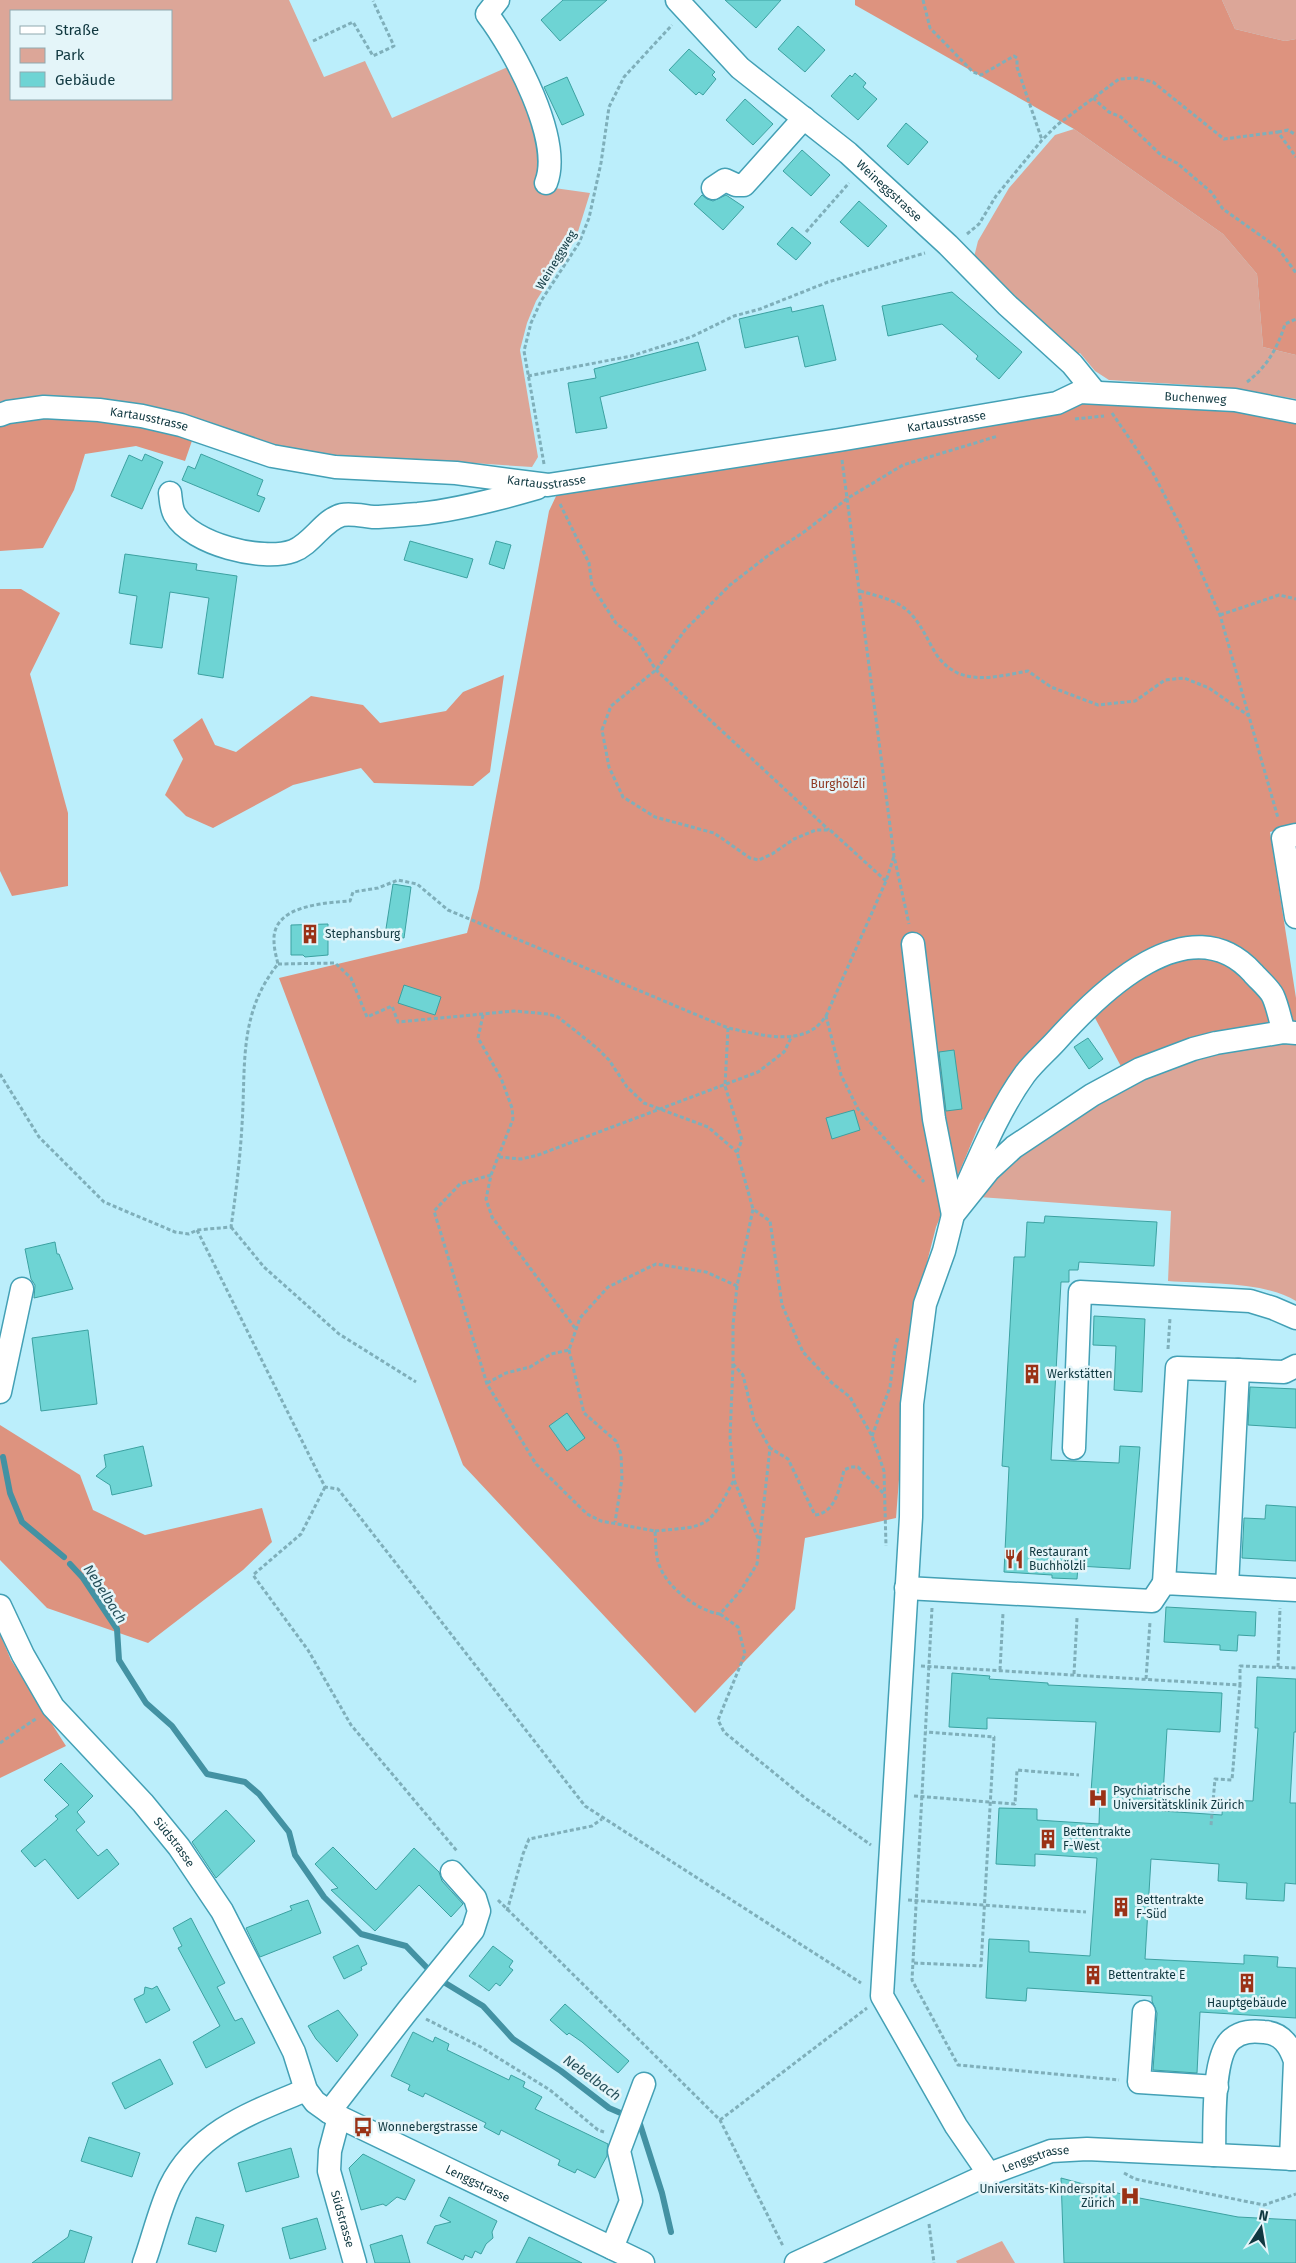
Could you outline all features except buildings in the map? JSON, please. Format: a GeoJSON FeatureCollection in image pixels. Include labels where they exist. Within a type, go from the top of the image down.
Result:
{"type":"FeatureCollection","features":[{"type":"Feature","properties":{"kind":"street"},"geometry":{"type":"LineString","coordinates":[[498,0],[487,14],[506,38],[546,130],[551,154],[551,170],[546,183]]}},
{"type":"Feature","properties":{"kind":"street","name":"Weineggstrasse"},"geometry":{"type":"LineString","coordinates":[[681,5],[740,68],[957,240],[1007,305],[1072,364],[1106,400]]}},
{"type":"Feature","properties":{"kind":"street"},"geometry":{"type":"LineString","coordinates":[[713,188],[725,180],[736,185],[744,185],[804,118]]}},
{"type":"Feature","properties":{"kind":"street","name":"Kartausstrasse"},"geometry":{"type":"LineString","coordinates":[[0,415],[8,412],[44,407],[99,410],[142,416],[181,425],[272,456],[335,466],[456,473],[548,485],[839,440],[1057,403],[1076,393],[1106,400]]}},
{"type":"Feature","properties":{"kind":"street","name":"Buchenweg"},"geometry":{"type":"LineString","coordinates":[[1106,400],[1235,400],[1296,412]]}},
{"type":"Feature","properties":{"kind":"street"},"geometry":{"type":"LineString","coordinates":[[170,493],[174,514],[185,528],[206,540],[240,551],[268,554],[292,551],[307,544],[323,527],[341,515],[374,517],[419,514],[495,500],[548,485]]}},
{"type":"Feature","properties":{"kind":"street"},"geometry":{"type":"LineString","coordinates":[[1290,837],[1296,917]]}},
{"type":"Feature","properties":{"kind":"street"},"geometry":{"type":"LineString","coordinates":[[913,944],[934,1119],[953,1215]]}},
{"type":"Feature","properties":{"kind":"street"},"geometry":{"type":"LineString","coordinates":[[953,1215],[988,1170],[1014,1147],[1092,1095],[1140,1069],[1193,1049],[1216,1043],[1290,1033],[1273,994],[1242,960],[1216,949],[1189,948],[1164,953],[1132,970],[1077,1017],[1025,1074],[992,1130],[953,1215],[944,1251],[925,1304],[913,1395],[906,1588],[882,1996],[956,2126],[989,2174]]}},
{"type":"Feature","properties":{"kind":"street"},"geometry":{"type":"LineString","coordinates":[[0,1392],[22,1289]]}},
{"type":"Feature","properties":{"kind":"street"},"geometry":{"type":"LineString","coordinates":[[1074,1448],[1080,1292],[1250,1301],[1296,1318]]}},
{"type":"Feature","properties":{"kind":"street"},"geometry":{"type":"LineString","coordinates":[[906,1588],[1004,1592],[1152,1602],[1164,1583],[1177,1368],[1284,1372],[1296,1366]]}},
{"type":"Feature","properties":{"kind":"street"},"geometry":{"type":"LineString","coordinates":[[1227,1586],[1238,1370]]}},
{"type":"Feature","properties":{"kind":"street"},"geometry":{"type":"LineString","coordinates":[[1164,1583],[1288,1590]]}},
{"type":"Feature","properties":{"kind":"street","name":"Südstrasse"},"geometry":{"type":"LineString","coordinates":[[0,1606],[23,1655],[52,1707],[143,1803],[179,1847],[222,1911],[322,2105],[330,2150],[329,2171],[355,2263]]}},
{"type":"Feature","properties":{"kind":"street"},"geometry":{"type":"LineString","coordinates":[[144,2263],[170,2188],[192,2154],[205,2141],[225,2127],[322,2105],[408,2010],[473,1930],[479,1910],[475,1898],[457,1864]]}},
{"type":"Feature","properties":{"kind":"street"},"geometry":{"type":"LineString","coordinates":[[1144,2012],[1139,2082],[1217,2087]]}},
{"type":"Feature","properties":{"kind":"street"},"geometry":{"type":"LineString","coordinates":[[1214,2155],[1217,2087],[1221,2056],[1230,2040],[1244,2032],[1256,2031],[1278,2035],[1290,2046],[1295,2061],[1294,2159]]}},
{"type":"Feature","properties":{"kind":"street"},"geometry":{"type":"LineString","coordinates":[[612,2248],[631,2201],[619,2151],[644,2084]]}},
{"type":"Feature","properties":{"kind":"street","name":"Lenggstrasse"},"geometry":{"type":"LineString","coordinates":[[322,2105],[643,2263]]}},
{"type":"Feature","properties":{"kind":"street","name":"Lenggstrasse"},"geometry":{"type":"LineString","coordinates":[[791,2258],[1038,2154],[1067,2149],[1294,2159]]}},
{"type":"Feature","properties":{"kind":"path"},"geometry":{"type":"LineString","coordinates":[[923,0],[930,28],[972,72],[981,74],[1014,56],[1017,58],[1017,67],[1042,140]]}},
{"type":"Feature","properties":{"kind":"path"},"geometry":{"type":"LineString","coordinates":[[313,41],[353,22],[373,56],[394,46],[373,1]]}},
{"type":"Feature","properties":{"kind":"path","name":"Weineggweg"},"geometry":{"type":"LineString","coordinates":[[548,485],[524,351],[531,323],[541,301],[579,243],[589,218],[601,163],[608,107],[624,77],[681,5]]}},
{"type":"Feature","properties":{"kind":"path"},"geometry":{"type":"LineString","coordinates":[[528,376],[631,356],[691,337],[734,316],[760,309],[828,282],[873,270],[957,240],[979,224],[996,196],[1042,140],[1058,125],[1119,79],[1136,78],[1152,82],[1224,139],[1288,130],[1296,135]]}},
{"type":"Feature","properties":{"kind":"path"},"geometry":{"type":"LineString","coordinates":[[1093,98],[1109,112],[1121,117],[1162,156],[1177,163],[1211,192],[1223,209],[1278,248],[1296,273]]}},
{"type":"Feature","properties":{"kind":"path"},"geometry":{"type":"LineString","coordinates":[[1278,132],[1296,158]]}},
{"type":"Feature","properties":{"kind":"path"},"geometry":{"type":"LineString","coordinates":[[806,232],[863,167]]}},
{"type":"Feature","properties":{"kind":"path"},"geometry":{"type":"LineString","coordinates":[[1245,387],[1258,374],[1278,345],[1285,324],[1296,319]]}},
{"type":"Feature","properties":{"kind":"path"},"geometry":{"type":"LineString","coordinates":[[1071,420],[1106,400],[1152,473],[1180,524],[1220,615],[1249,717],[1290,837]]}},
{"type":"Feature","properties":{"kind":"path"},"geometry":{"type":"LineString","coordinates":[[830,830],[816,830],[759,860],[750,858],[714,833],[655,818],[623,797],[609,767],[602,730],[611,706],[656,670],[685,630],[730,585],[848,498],[903,466],[1002,435]]}},
{"type":"Feature","properties":{"kind":"path"},"geometry":{"type":"LineString","coordinates":[[839,440],[894,856],[913,944]]}},
{"type":"Feature","properties":{"kind":"path"},"geometry":{"type":"LineString","coordinates":[[548,485],[556,495],[589,563],[592,586],[616,624],[638,640],[656,670],[886,881]]}},
{"type":"Feature","properties":{"kind":"path"},"geometry":{"type":"LineString","coordinates":[[860,591],[886,598],[901,606],[921,626],[937,654],[950,669],[964,675],[990,679],[1028,671],[1051,687],[1098,705],[1135,701],[1165,680],[1184,678],[1209,688],[1249,717]]}},
{"type":"Feature","properties":{"kind":"path"},"geometry":{"type":"LineString","coordinates":[[1220,615],[1279,595],[1296,599]]}},
{"type":"Feature","properties":{"kind":"path"},"geometry":{"type":"LineString","coordinates":[[416,1382],[339,1334],[264,1267],[231,1227],[242,1124],[245,1037],[261,987],[278,964],[273,939],[279,924],[293,910],[315,904],[350,901],[352,892],[378,888],[398,880],[417,884],[448,910],[728,1028],[762,1035],[792,1036],[815,1028],[826,1016],[886,881],[894,856]]}},
{"type":"Feature","properties":{"kind":"path"},"geometry":{"type":"LineString","coordinates":[[278,964],[335,963],[351,978],[368,1018],[392,1006],[398,1022],[514,1011],[538,1012],[558,1018],[597,1048],[609,1060],[627,1086],[644,1103],[658,1110],[708,1127],[737,1152],[754,1209],[737,1286],[733,1325],[730,1438],[734,1480],[760,1544]]}},
{"type":"Feature","properties":{"kind":"path"},"geometry":{"type":"LineString","coordinates":[[483,1015],[478,1038],[501,1078],[512,1108],[513,1119],[491,1175],[486,1199],[492,1217],[575,1328]]}},
{"type":"Feature","properties":{"kind":"path"},"geometry":{"type":"LineString","coordinates":[[826,1016],[841,1075],[858,1109],[927,1185]]}},
{"type":"Feature","properties":{"kind":"path"},"geometry":{"type":"LineString","coordinates":[[728,1028],[725,1086],[742,1140],[737,1152]]}},
{"type":"Feature","properties":{"kind":"path"},"geometry":{"type":"LineString","coordinates":[[500,1156],[521,1159],[538,1156],[725,1086],[758,1072],[772,1062],[784,1052],[792,1036]]}},
{"type":"Feature","properties":{"kind":"path"},"geometry":{"type":"LineString","coordinates":[[0,1074],[39,1137],[104,1202],[175,1232],[189,1234],[197,1230],[231,1227]]}},
{"type":"Feature","properties":{"kind":"path"},"geometry":{"type":"LineString","coordinates":[[491,1175],[460,1184],[434,1211],[487,1384],[536,1464],[587,1514],[601,1521],[615,1522],[655,1531],[693,1528],[707,1522],[716,1513],[734,1480]]}},
{"type":"Feature","properties":{"kind":"path"},"geometry":{"type":"LineString","coordinates":[[754,1209],[770,1220],[782,1305],[803,1352],[832,1384],[850,1397],[872,1436],[884,1471],[887,1554]]}},
{"type":"Feature","properties":{"kind":"path"},"geometry":{"type":"LineString","coordinates":[[197,1230],[325,1486]]}},
{"type":"Feature","properties":{"kind":"path"},"geometry":{"type":"LineString","coordinates":[[615,1522],[622,1479],[620,1454],[616,1441],[584,1413],[569,1350],[580,1318],[608,1287],[656,1264],[706,1272],[737,1286]]}},
{"type":"Feature","properties":{"kind":"path"},"geometry":{"type":"LineString","coordinates":[[1171,1297],[1168,1354],[1177,1368]]}},
{"type":"Feature","properties":{"kind":"path"},"geometry":{"type":"LineString","coordinates":[[487,1384],[506,1373],[530,1367],[551,1354],[569,1350]]}},
{"type":"Feature","properties":{"kind":"path"},"geometry":{"type":"LineString","coordinates":[[733,1364],[743,1375],[754,1420],[770,1448],[788,1459],[815,1515],[836,1501],[844,1470],[851,1466],[858,1467],[884,1494]]}},
{"type":"Feature","properties":{"kind":"path"},"geometry":{"type":"LineString","coordinates":[[720,1614],[751,1576],[756,1564],[760,1544],[770,1448]]}},
{"type":"Feature","properties":{"kind":"path"},"geometry":{"type":"LineString","coordinates":[[325,1486],[338,1489],[585,1806],[602,1819],[882,1996],[720,2120]]}},
{"type":"Feature","properties":{"kind":"path"},"geometry":{"type":"LineString","coordinates":[[325,1486],[301,1534],[252,1575],[308,1650],[351,1725],[457,1864]]}},
{"type":"Feature","properties":{"kind":"path"},"geometry":{"type":"LineString","coordinates":[[655,1531],[658,1565],[666,1579],[699,1607],[711,1613],[720,1614],[738,1626],[745,1654],[718,1720],[724,1732],[805,1798],[873,1846],[880,1865],[888,1872]]}},
{"type":"Feature","properties":{"kind":"path"},"geometry":{"type":"LineString","coordinates":[[932,1588],[930,1666],[912,1980],[958,2065],[1139,2082]]}},
{"type":"Feature","properties":{"kind":"path"},"geometry":{"type":"LineString","coordinates":[[1278,1667],[1288,1590]]}},
{"type":"Feature","properties":{"kind":"path"},"geometry":{"type":"LineString","coordinates":[[1000,1670],[1004,1592]]}},
{"type":"Feature","properties":{"kind":"path"},"geometry":{"type":"LineString","coordinates":[[1074,1674],[1078,1597]]}},
{"type":"Feature","properties":{"kind":"path"},"geometry":{"type":"LineString","coordinates":[[1146,1679],[1152,1602]]}},
{"type":"Feature","properties":{"kind":"path"},"geometry":{"type":"LineString","coordinates":[[901,1665],[1240,1685]]}},
{"type":"Feature","properties":{"kind":"path"},"geometry":{"type":"LineString","coordinates":[[1211,1825],[1215,1779],[1232,1780],[1240,1666],[1296,1668]]}},
{"type":"Feature","properties":{"kind":"path"},"geometry":{"type":"LineString","coordinates":[[0,1743],[52,1707]]}},
{"type":"Feature","properties":{"kind":"path"},"geometry":{"type":"LineString","coordinates":[[914,1964],[981,1966],[994,1737],[926,1732]]}},
{"type":"Feature","properties":{"kind":"path"},"geometry":{"type":"LineString","coordinates":[[894,1795],[1015,1804],[1017,1770],[1079,1774]]}},
{"type":"Feature","properties":{"kind":"path"},"geometry":{"type":"LineString","coordinates":[[507,1911],[522,1854],[529,1839],[592,1826],[602,1819]]}},
{"type":"Feature","properties":{"kind":"path"},"geometry":{"type":"LineString","coordinates":[[493,1893],[507,1911],[720,2120],[791,2258]]}},
{"type":"Feature","properties":{"kind":"path"},"geometry":{"type":"LineString","coordinates":[[888,1899],[1086,1912]]}},
{"type":"Feature","properties":{"kind":"path"},"geometry":{"type":"LineString","coordinates":[[408,2010],[479,2046],[550,2090],[598,2130],[623,2139]]}},
{"type":"Feature","properties":{"kind":"path"},"geometry":{"type":"LineString","coordinates":[[1119,2170],[1135,2179],[1264,2205],[1296,2194]]}},
{"type":"Feature","properties":{"kind":"path"},"geometry":{"type":"LineString","coordinates":[[928,2216],[934,2263]]}},
{"type":"Feature","properties":{"kind":"green space"},"geometry":{"type":"Polygon","coordinates":[[[0,0],[289,0],[324,77],[365,61],[392,118],[512,65],[546,150],[547,187],[590,193],[576,238],[536,301],[527,323],[520,350],[538,457],[532,467],[457,462],[331,461],[0,409],[0,0]]]}},
{"type":"Feature","properties":{"kind":"green space"},"geometry":{"type":"Polygon","coordinates":[[[855,0],[1222,0],[1235,29],[1285,41],[1296,39],[1296,355],[1263,347],[1257,274],[1223,234],[1074,129],[855,5],[855,0]]]}},
{"type":"Feature","properties":{"kind":"green space"},"geometry":{"type":"Polygon","coordinates":[[[1222,0],[1296,0],[1296,39],[1285,41],[1235,29],[1222,0]]]}},
{"type":"Feature","properties":{"kind":"green space"},"geometry":{"type":"Polygon","coordinates":[[[1074,129],[1223,234],[1257,274],[1263,347],[1296,355],[1296,399],[1222,387],[1109,380],[1095,371],[1080,353],[1075,356],[973,261],[978,241],[1009,188],[1055,135],[1074,129]]]}},
{"type":"Feature","properties":{"kind":"green space","name":"Burghölzli"},"geometry":{"type":"Polygon","coordinates":[[[1113,394],[1296,419],[1296,824],[1270,832],[1296,998],[1296,1023],[1123,1070],[1088,1005],[980,1123],[936,1227],[911,1325],[896,1518],[805,1538],[795,1609],[695,1713],[463,1465],[279,978],[467,933],[479,888],[549,511],[558,492],[1113,394]]]}},
{"type":"Feature","properties":{"kind":"green space"},"geometry":{"type":"Polygon","coordinates":[[[45,413],[194,435],[185,461],[136,446],[85,454],[74,490],[43,548],[0,551],[0,421],[45,413]]]}},
{"type":"Feature","properties":{"kind":"green space"},"geometry":{"type":"Polygon","coordinates":[[[0,589],[21,589],[60,613],[30,674],[68,813],[68,886],[12,896],[0,871],[0,589]]]}},
{"type":"Feature","properties":{"kind":"green space"},"geometry":{"type":"Polygon","coordinates":[[[504,675],[490,772],[473,786],[374,783],[361,768],[293,785],[213,828],[186,816],[165,795],[183,759],[173,740],[202,718],[215,745],[236,752],[311,696],[363,705],[380,723],[446,711],[463,692],[504,675]]]}},
{"type":"Feature","properties":{"kind":"green space"},"geometry":{"type":"Polygon","coordinates":[[[1296,1040],[1296,1301],[1268,1290],[1251,1287],[1217,1283],[1168,1281],[1171,1211],[979,1197],[1016,1154],[1081,1111],[1141,1080],[1201,1055],[1296,1040]]]}},
{"type":"Feature","properties":{"kind":"green space"},"geometry":{"type":"Polygon","coordinates":[[[0,1425],[80,1475],[93,1510],[145,1535],[262,1508],[272,1542],[243,1570],[148,1643],[47,1608],[0,1560],[0,1425]]]}},
{"type":"Feature","properties":{"kind":"green space"},"geometry":{"type":"Polygon","coordinates":[[[0,1634],[11,1660],[66,1746],[0,1778],[0,1634]]]}},
{"type":"Feature","properties":{"kind":"green space"},"geometry":{"type":"Polygon","coordinates":[[[1002,2241],[1015,2263],[957,2263],[956,2261],[1002,2241]]]}},
{"type":"Feature","properties":{"kind":"waterway","name":"Nebelbach"},"geometry":{"type":"LineString","coordinates":[[3,1457],[10,1493],[22,1522],[64,1557]]}},
{"type":"Feature","properties":{"kind":"waterway","name":"Nebelbach"},"geometry":{"type":"LineString","coordinates":[[70,1564],[83,1578],[117,1629],[119,1660],[146,1703],[172,1726],[207,1774],[245,1782],[259,1794],[289,1832],[295,1855],[324,1897],[361,1934],[406,1946],[431,1972]]}},
{"type":"Feature","properties":{"kind":"waterway","name":"Nebelbach"},"geometry":{"type":"LineString","coordinates":[[442,1981],[483,2006],[513,2039],[561,2071],[609,2108],[639,2121],[662,2193],[671,2232]]}},
{"type":"Feature","properties":{"kind":"place","name":"Stephansburg"},"geometry":{"type":"Point","coordinates":[310,934]}},
{"type":"Feature","properties":{"kind":"place","name":"Werkstätten"},"geometry":{"type":"Point","coordinates":[1032,1374]}},
{"type":"Feature","properties":{"kind":"place","name":"Restaurant Buchhölzli"},"geometry":{"type":"Point","coordinates":[1014,1559]}},
{"type":"Feature","properties":{"kind":"place","name":"Psychiatrische Universitätsklinik Zürich"},"geometry":{"type":"Point","coordinates":[1098,1798]}},
{"type":"Feature","properties":{"kind":"place","name":"Bettentrakte F-West"},"geometry":{"type":"Point","coordinates":[1048,1839]}},
{"type":"Feature","properties":{"kind":"place","name":"Bettentrakte F-Süd"},"geometry":{"type":"Point","coordinates":[1121,1907]}},
{"type":"Feature","properties":{"kind":"place","name":"Bettentrakte E"},"geometry":{"type":"Point","coordinates":[1093,1975]}},
{"type":"Feature","properties":{"kind":"place","name":"Hauptgebäude"},"geometry":{"type":"Point","coordinates":[1247,1983]}},
{"type":"Feature","properties":{"kind":"place","name":"Wonnebergstrasse"},"geometry":{"type":"Point","coordinates":[363,2127]}},
{"type":"Feature","properties":{"kind":"place","name":"Universitäts-Kinderspital Zürich"},"geometry":{"type":"Point","coordinates":[1130,2196]}}]}
